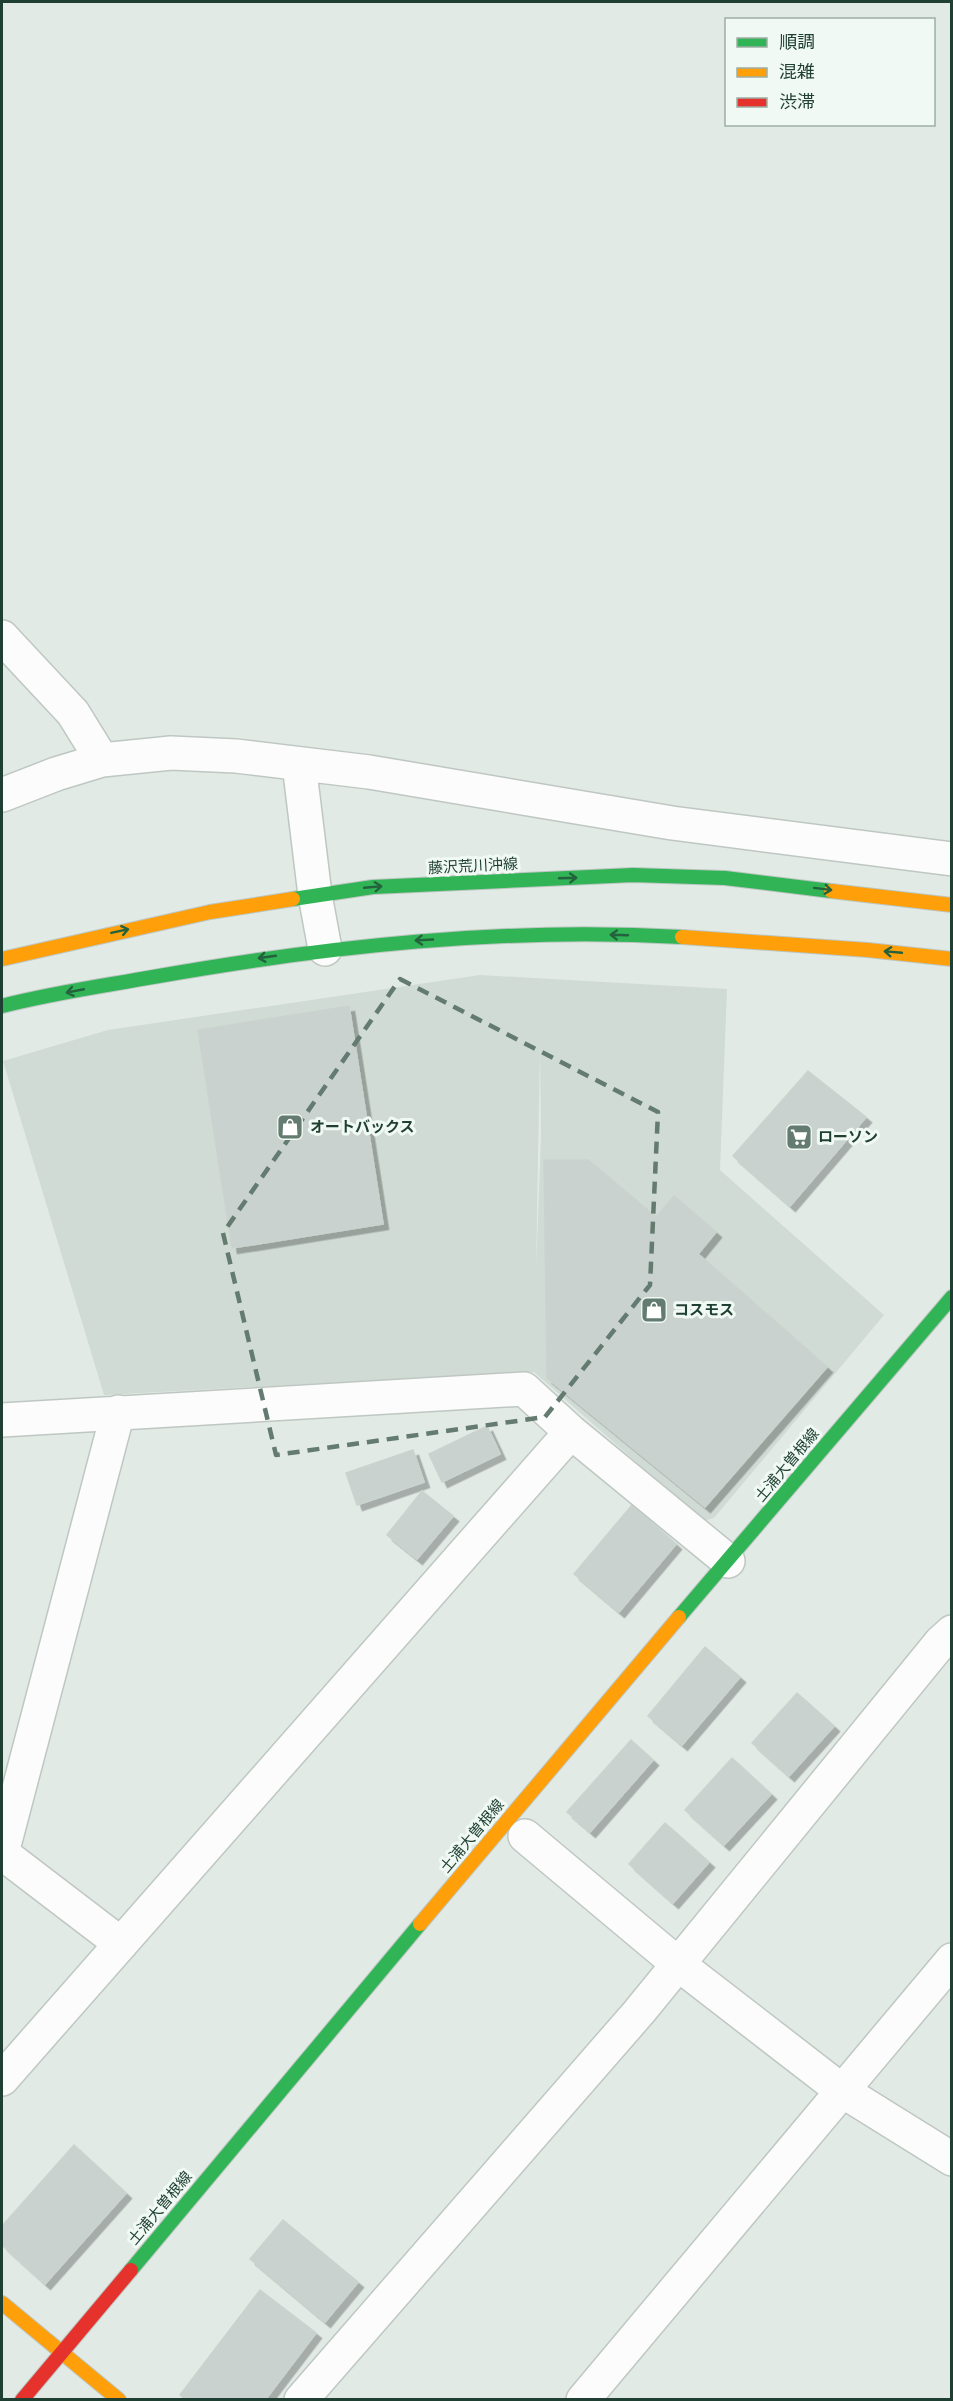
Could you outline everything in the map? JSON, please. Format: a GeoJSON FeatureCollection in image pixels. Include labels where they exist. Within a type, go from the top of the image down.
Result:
{"type":"FeatureCollection","features":[{"type":"Feature","properties":{"kind":"main road","name":"藤沢荒川沖線"},"geometry":{"type":"LineString","coordinates":[[2,959],[60,944],[210,912],[373,887],[633,875],[735,879],[951,905]]}},
{"type":"Feature","properties":{"kind":"main road"},"geometry":{"type":"LineString","coordinates":[[2,1006],[218,964],[414,941],[603,934],[678,936],[951,959]]}},
{"type":"Feature","properties":{"kind":"main road","name":"土浦大曽根線"},"geometry":{"type":"LineString","coordinates":[[22,2400],[490,1839],[951,1297]]}},
{"type":"Feature","properties":{"kind":"main road"},"geometry":{"type":"LineString","coordinates":[[2,2304],[119,2400]]}},
{"type":"Feature","properties":{"kind":"street"},"geometry":{"type":"LineString","coordinates":[[2,637],[73,713],[102,760]]}},
{"type":"Feature","properties":{"kind":"street"},"geometry":{"type":"LineString","coordinates":[[2,795],[56,774],[102,760],[171,753],[236,756],[369,772],[672,823],[951,859]]}},
{"type":"Feature","properties":{"kind":"street"},"geometry":{"type":"LineString","coordinates":[[299,764],[315,895],[325,950]]}},
{"type":"Feature","properties":{"kind":"street"},"geometry":{"type":"LineString","coordinates":[[2,1420],[524,1389],[571,1432],[728,1560]]}},
{"type":"Feature","properties":{"kind":"street"},"geometry":{"type":"LineString","coordinates":[[118,1412],[2,1853],[121,1944]]}},
{"type":"Feature","properties":{"kind":"street"},"geometry":{"type":"LineString","coordinates":[[2,2079],[571,1432]]}},
{"type":"Feature","properties":{"kind":"street"},"geometry":{"type":"LineString","coordinates":[[301,2400],[678,1964],[951,1632]]}},
{"type":"Feature","properties":{"kind":"street"},"geometry":{"type":"LineString","coordinates":[[525,1836],[678,1964],[841,2090],[951,2159]]}},
{"type":"Feature","properties":{"kind":"street"},"geometry":{"type":"LineString","coordinates":[[584,2400],[951,1960]]}},
{"type":"Feature","properties":{"kind":"highlighted area"},"geometry":{"type":"Polygon","coordinates":[[[400,979],[658,1112],[650,1285],[545,1417],[276,1455],[223,1233],[400,979]]]}},
{"type":"Feature","properties":{"kind":"shaded area"},"geometry":{"type":"Polygon","coordinates":[[[480,975],[727,989],[720,1170],[884,1315],[714,1518],[703,1521],[534,1372],[104,1395],[3,1061],[108,1030],[480,975]],[[540,1047],[536,1270],[541,1136],[540,1047]]]}},
{"type":"Feature","properties":{"kind":"building","name":"オートバックス"},"geometry":{"type":"Polygon","coordinates":[[[349,1006],[383,1224],[232,1248],[198,1030],[349,1006]]]}},
{"type":"Feature","properties":{"kind":"building","name":"ローソン"},"geometry":{"type":"Polygon","coordinates":[[[808,1071],[866,1117],[790,1206],[733,1156],[808,1071]]]}},
{"type":"Feature","properties":{"kind":"building","name":"コスモス"},"geometry":{"type":"Polygon","coordinates":[[[544,1160],[588,1160],[656,1217],[674,1196],[716,1232],[698,1254],[827,1367],[705,1507],[547,1378],[544,1160]]]}},
{"type":"Feature","properties":{"kind":"building"},"geometry":{"type":"Polygon","coordinates":[[[487,1426],[500,1454],[442,1482],[429,1454],[487,1426]]]}},
{"type":"Feature","properties":{"kind":"building"},"geometry":{"type":"Polygon","coordinates":[[[413,1450],[424,1482],[357,1505],[346,1473],[413,1450]]]}},
{"type":"Feature","properties":{"kind":"building"},"geometry":{"type":"Polygon","coordinates":[[[422,1491],[453,1516],[417,1559],[387,1535],[422,1491]]]}},
{"type":"Feature","properties":{"kind":"building"},"geometry":{"type":"Polygon","coordinates":[[[632,1505],[676,1544],[619,1612],[574,1574],[632,1505]]]}},
{"type":"Feature","properties":{"kind":"building"},"geometry":{"type":"Polygon","coordinates":[[[705,1647],[740,1677],[682,1745],[648,1716],[705,1647]]]}},
{"type":"Feature","properties":{"kind":"building"},"geometry":{"type":"Polygon","coordinates":[[[797,1693],[834,1726],[789,1776],[752,1743],[797,1693]]]}},
{"type":"Feature","properties":{"kind":"building"},"geometry":{"type":"Polygon","coordinates":[[[631,1740],[653,1760],[590,1832],[567,1812],[631,1740]]]}},
{"type":"Feature","properties":{"kind":"building"},"geometry":{"type":"Polygon","coordinates":[[[732,1758],[771,1794],[724,1845],[685,1810],[732,1758]]]}},
{"type":"Feature","properties":{"kind":"building"},"geometry":{"type":"Polygon","coordinates":[[[665,1823],[709,1862],[673,1903],[629,1864],[665,1823]]]}},
{"type":"Feature","properties":{"kind":"building"},"geometry":{"type":"Polygon","coordinates":[[[74,2145],[126,2193],[45,2284],[2,2245],[2,2226],[74,2145]]]}},
{"type":"Feature","properties":{"kind":"building"},"geometry":{"type":"Polygon","coordinates":[[[283,2220],[358,2282],[325,2322],[250,2259],[283,2220]]]}},
{"type":"Feature","properties":{"kind":"building"},"geometry":{"type":"Polygon","coordinates":[[[260,2290],[316,2333],[265,2400],[186,2400],[180,2395],[260,2290]]]}},
{"type":"Feature","properties":{"kind":"traffic: fast"},"geometry":{"type":"LineString","coordinates":[[293,899],[373,887],[633,875],[725,878],[831,891]]}},
{"type":"Feature","properties":{"kind":"traffic: fast"},"geometry":{"type":"LineString","coordinates":[[2,1006],[59,993],[219,966],[350,948],[483,937],[549,935],[682,937]]}},
{"type":"Feature","properties":{"kind":"traffic: fast"},"geometry":{"type":"LineString","coordinates":[[679,1617],[952,1297]]}},
{"type":"Feature","properties":{"kind":"traffic: fast"},"geometry":{"type":"LineString","coordinates":[[131,2270],[420,1924]]}},
{"type":"Feature","properties":{"kind":"traffic: slow"},"geometry":{"type":"LineString","coordinates":[[831,891],[952,905]]}},
{"type":"Feature","properties":{"kind":"traffic: slow"},"geometry":{"type":"LineString","coordinates":[[2,959],[210,912],[293,899]]}},
{"type":"Feature","properties":{"kind":"traffic: slow"},"geometry":{"type":"LineString","coordinates":[[682,937],[868,950],[952,959]]}},
{"type":"Feature","properties":{"kind":"traffic: slow"},"geometry":{"type":"LineString","coordinates":[[420,1924],[679,1617]]}},
{"type":"Feature","properties":{"kind":"traffic: slow"},"geometry":{"type":"LineString","coordinates":[[2,2303],[119,2400]]}},
{"type":"Feature","properties":{"kind":"traffic: jam"},"geometry":{"type":"LineString","coordinates":[[22,2400],[131,2270]]}},
{"type":"Feature","properties":{"kind":"place","name":"オートバックス"},"geometry":{"type":"Point","coordinates":[290,1127]}},
{"type":"Feature","properties":{"kind":"place","name":"ローソン"},"geometry":{"type":"Point","coordinates":[799,1137]}},
{"type":"Feature","properties":{"kind":"place","name":"コスモス"},"geometry":{"type":"Point","coordinates":[654,1310]}}]}
